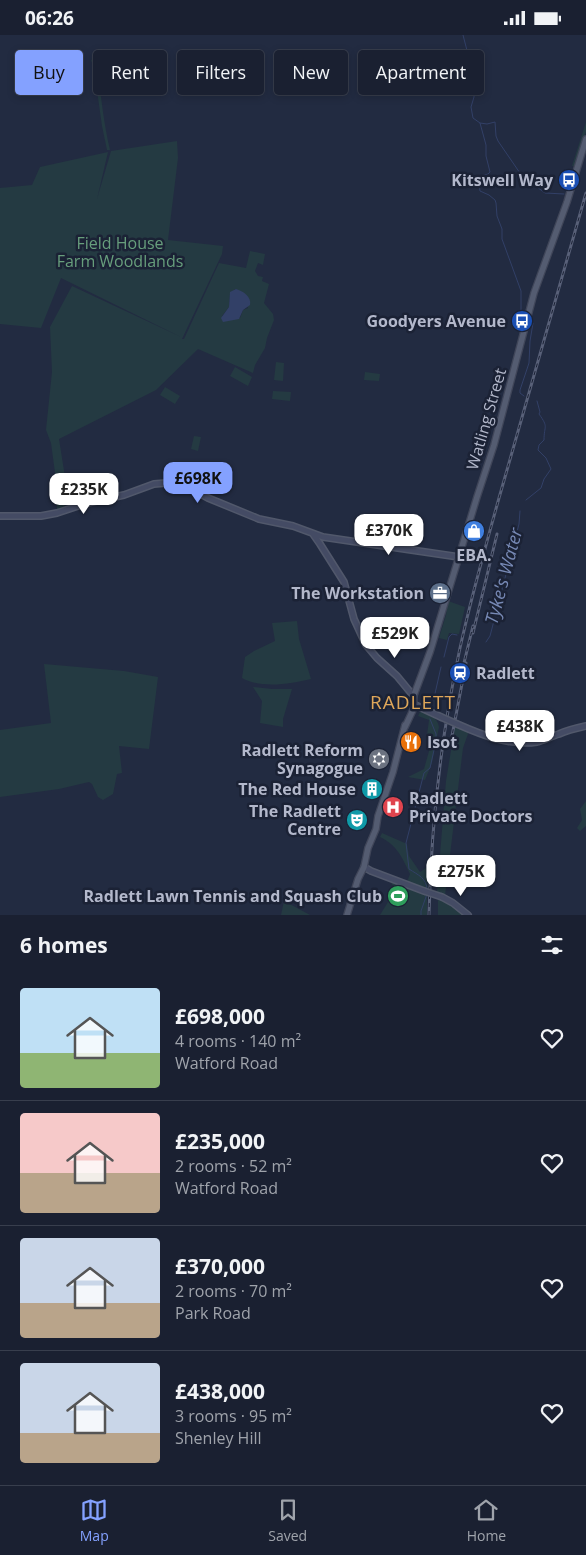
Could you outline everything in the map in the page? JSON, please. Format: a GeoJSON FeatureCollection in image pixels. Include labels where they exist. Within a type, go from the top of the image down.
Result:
{"type":"FeatureCollection","features":[{"type":"Feature","properties":{"kind":"main road","name":"Watling Street"},"geometry":{"type":"LineString","coordinates":[[347,915],[358,879],[364,867],[368,848],[376,829],[378,816],[405,727],[413,710],[414,695],[430,652],[500,426],[540,274],[567,202],[586,139]]}},
{"type":"Feature","properties":{"kind":"main road"},"geometry":{"type":"LineString","coordinates":[[0,515],[41,516],[124,495],[154,484],[166,483],[190,488],[208,498],[252,516],[292,526],[323,537],[459,557]]}},
{"type":"Feature","properties":{"kind":"main road"},"geometry":{"type":"LineString","coordinates":[[313,534],[344,582],[351,607],[366,645],[377,658],[398,676],[414,695]]}},
{"type":"Feature","properties":{"kind":"main road"},"geometry":{"type":"LineString","coordinates":[[320,544],[323,537]]}},
{"type":"Feature","properties":{"kind":"main road"},"geometry":{"type":"LineString","coordinates":[[413,706],[485,736],[504,741],[538,742],[563,732],[586,726]]}},
{"type":"Feature","properties":{"kind":"main road"},"geometry":{"type":"LineString","coordinates":[[364,867],[442,897],[468,915]]}},
{"type":"Feature","properties":{"kind":"green space"},"geometry":{"type":"Polygon","coordinates":[[[98,95],[101,95],[110,150],[107,150],[98,95]]]}},
{"type":"Feature","properties":{"kind":"green space"},"geometry":{"type":"Polygon","coordinates":[[[586,122],[586,132],[576,164],[572,166],[586,122]]]}},
{"type":"Feature","properties":{"kind":"green space","name":"Field House Farm Woodlands"},"geometry":{"type":"Polygon","coordinates":[[[177,141],[178,158],[168,240],[223,246],[222,254],[182,339],[184,339],[219,263],[246,268],[250,251],[265,254],[263,265],[258,263],[255,271],[258,276],[263,277],[262,281],[269,284],[264,303],[273,314],[274,320],[265,348],[255,365],[253,373],[198,349],[156,390],[59,439],[68,496],[65,496],[63,499],[65,509],[57,511],[56,480],[51,443],[46,430],[52,372],[50,327],[72,286],[181,337],[61,278],[41,328],[0,324],[0,188],[32,185],[40,167],[108,152],[97,199],[111,151],[177,141]],[[235,289],[230,294],[229,307],[222,316],[240,318],[243,310],[248,308],[242,292],[235,289]]]}},
{"type":"Feature","properties":{"kind":"green space"},"geometry":{"type":"Polygon","coordinates":[[[276,362],[284,363],[283,381],[274,380],[276,362]]]}},
{"type":"Feature","properties":{"kind":"green space"},"geometry":{"type":"Polygon","coordinates":[[[235,367],[252,377],[248,386],[230,376],[235,367]]]}},
{"type":"Feature","properties":{"kind":"green space"},"geometry":{"type":"Polygon","coordinates":[[[365,372],[380,374],[379,381],[364,380],[365,372]]]}},
{"type":"Feature","properties":{"kind":"green space"},"geometry":{"type":"Polygon","coordinates":[[[165,387],[180,396],[175,404],[160,395],[165,387]]]}},
{"type":"Feature","properties":{"kind":"green space"},"geometry":{"type":"Polygon","coordinates":[[[273,391],[291,392],[290,401],[272,399],[273,391]]]}},
{"type":"Feature","properties":{"kind":"green space"},"geometry":{"type":"Polygon","coordinates":[[[194,436],[201,437],[198,451],[191,449],[194,436]]]}},
{"type":"Feature","properties":{"kind":"green space"},"geometry":{"type":"Polygon","coordinates":[[[448,601],[465,607],[459,634],[449,633],[447,640],[439,638],[448,601]]]}},
{"type":"Feature","properties":{"kind":"green space"},"geometry":{"type":"Polygon","coordinates":[[[297,621],[299,639],[311,679],[285,684],[267,684],[242,678],[245,657],[275,641],[272,623],[297,621]]]}},
{"type":"Feature","properties":{"kind":"green space"},"geometry":{"type":"Polygon","coordinates":[[[44,664],[124,671],[158,677],[149,749],[119,746],[122,773],[117,774],[113,794],[103,800],[98,797],[92,784],[89,782],[59,789],[0,797],[0,730],[51,723],[44,664]]]}},
{"type":"Feature","properties":{"kind":"green space"},"geometry":{"type":"Polygon","coordinates":[[[253,687],[292,689],[283,719],[283,727],[260,723],[262,701],[253,687]]]}},
{"type":"Feature","properties":{"kind":"green space"},"geometry":{"type":"Polygon","coordinates":[[[420,712],[434,718],[439,727],[432,763],[425,780],[408,777],[424,769],[431,744],[427,735],[429,720],[418,716],[420,712]]]}},
{"type":"Feature","properties":{"kind":"green space"},"geometry":{"type":"Polygon","coordinates":[[[455,726],[469,731],[463,748],[445,896],[437,892],[446,781],[455,726]]]}},
{"type":"Feature","properties":{"kind":"green space"},"geometry":{"type":"Polygon","coordinates":[[[586,801],[586,826],[580,831],[577,828],[582,820],[580,809],[586,801]]]}},
{"type":"Feature","properties":{"kind":"green space"},"geometry":{"type":"Polygon","coordinates":[[[382,833],[407,844],[409,856],[420,872],[426,868],[428,889],[407,882],[410,874],[404,862],[395,848],[380,837],[382,833]]]}},
{"type":"Feature","properties":{"kind":"green space"},"geometry":{"type":"Polygon","coordinates":[[[392,880],[427,894],[427,915],[380,915],[396,889],[391,883],[392,880]]]}},
{"type":"Feature","properties":{"kind":"green space"},"geometry":{"type":"Polygon","coordinates":[[[438,898],[454,907],[464,915],[438,915],[438,898]]]}},
{"type":"Feature","properties":{"kind":"green space"},"geometry":{"type":"Polygon","coordinates":[[[284,901],[310,915],[281,915],[284,901]]]}},
{"type":"Feature","properties":{"kind":"water"},"geometry":{"type":"Polygon","coordinates":[[[236,289],[250,299],[250,305],[243,310],[239,319],[223,322],[221,318],[229,307],[230,292],[236,289]]]}},
{"type":"Feature","properties":{"kind":"waterway","name":"Tyke's Water"},"geometry":{"type":"LineString","coordinates":[[463,35],[471,66],[474,91],[471,107],[473,118],[480,123],[490,172],[478,177],[480,191],[495,200],[497,216],[502,229],[502,239],[521,291],[521,311],[526,315]]}},
{"type":"Feature","properties":{"kind":"waterway"},"geometry":{"type":"LineString","coordinates":[[480,123],[495,122],[498,141],[522,176],[545,193],[564,194]]}},
{"type":"Feature","properties":{"kind":"waterway","name":"Tyke's Water"},"geometry":{"type":"LineString","coordinates":[[524,396],[520,393],[520,390],[529,363],[533,323],[529,318]]}},
{"type":"Feature","properties":{"kind":"waterway","name":"Tyke's Water"},"geometry":{"type":"LineString","coordinates":[[526,500],[541,488],[544,479],[551,469],[546,458],[538,450],[539,445],[544,440],[545,427],[539,414],[537,401]]}},
{"type":"Feature","properties":{"kind":"waterway","name":"Tyke's Water"},"geometry":{"type":"LineString","coordinates":[[486,642],[490,636],[519,524],[520,511]]}},
{"type":"Feature","properties":{"kind":"waterway","name":"Tyke's Water"},"geometry":{"type":"LineString","coordinates":[[444,657],[449,637],[452,634],[457,635]]}},
{"type":"Feature","properties":{"kind":"waterway","name":"Tyke's Water"},"geometry":{"type":"LineString","coordinates":[[434,698],[441,667]]}},
{"type":"Feature","properties":{"kind":"waterway","name":"Tyke's Water"},"geometry":{"type":"LineString","coordinates":[[427,890],[424,880],[409,869],[406,843],[424,773],[430,768],[436,741],[436,734],[430,719]]}},
{"type":"Feature","properties":{"kind":"waterway","name":"Tyke's Water"},"geometry":{"type":"LineString","coordinates":[[421,915],[427,894]]}},
{"type":"Feature","properties":{"kind":"railway"},"geometry":{"type":"LineString","coordinates":[[429,915],[438,781],[447,714],[460,648],[473,592],[586,193]]}},
{"type":"Feature","properties":{"kind":"railway"},"geometry":{"type":"LineString","coordinates":[[473,633],[497,534]]}},
{"type":"Feature","properties":{"kind":"railway"},"geometry":{"type":"LineString","coordinates":[[463,667],[473,626]]}},
{"type":"Feature","properties":{"kind":"railway"},"geometry":{"type":"LineString","coordinates":[[451,741],[466,663]]}},
{"type":"Feature","properties":{"kind":"place","name":"Kitswell Way"},"geometry":{"type":"Point","coordinates":[569,180]}},
{"type":"Feature","properties":{"kind":"place","name":"Goodyers Avenue"},"geometry":{"type":"Point","coordinates":[522,321]}},
{"type":"Feature","properties":{"kind":"place","name":"EBA."},"geometry":{"type":"Point","coordinates":[474,531]}},
{"type":"Feature","properties":{"kind":"place","name":"The Workstation"},"geometry":{"type":"Point","coordinates":[440,593]}},
{"type":"Feature","properties":{"kind":"place","name":"Radlett"},"geometry":{"type":"Point","coordinates":[460,673]}},
{"type":"Feature","properties":{"kind":"place","name":"Isot"},"geometry":{"type":"Point","coordinates":[411,742]}},
{"type":"Feature","properties":{"kind":"place","name":"Radlett Reform Synagogue"},"geometry":{"type":"Point","coordinates":[379,759]}},
{"type":"Feature","properties":{"kind":"place","name":"The Red House"},"geometry":{"type":"Point","coordinates":[372,789]}},
{"type":"Feature","properties":{"kind":"place","name":"Radlett Private Doctors"},"geometry":{"type":"Point","coordinates":[393,807]}},
{"type":"Feature","properties":{"kind":"place","name":"The Radlett Centre"},"geometry":{"type":"Point","coordinates":[357,820]}},
{"type":"Feature","properties":{"kind":"place","name":"Radlett Lawn Tennis and Squash Club"},"geometry":{"type":"Point","coordinates":[398,896]}},
{"type":"Feature","properties":{"kind":"district","name":"RADLETT"},"geometry":{"type":"Point","coordinates":[413,702]}}]}
